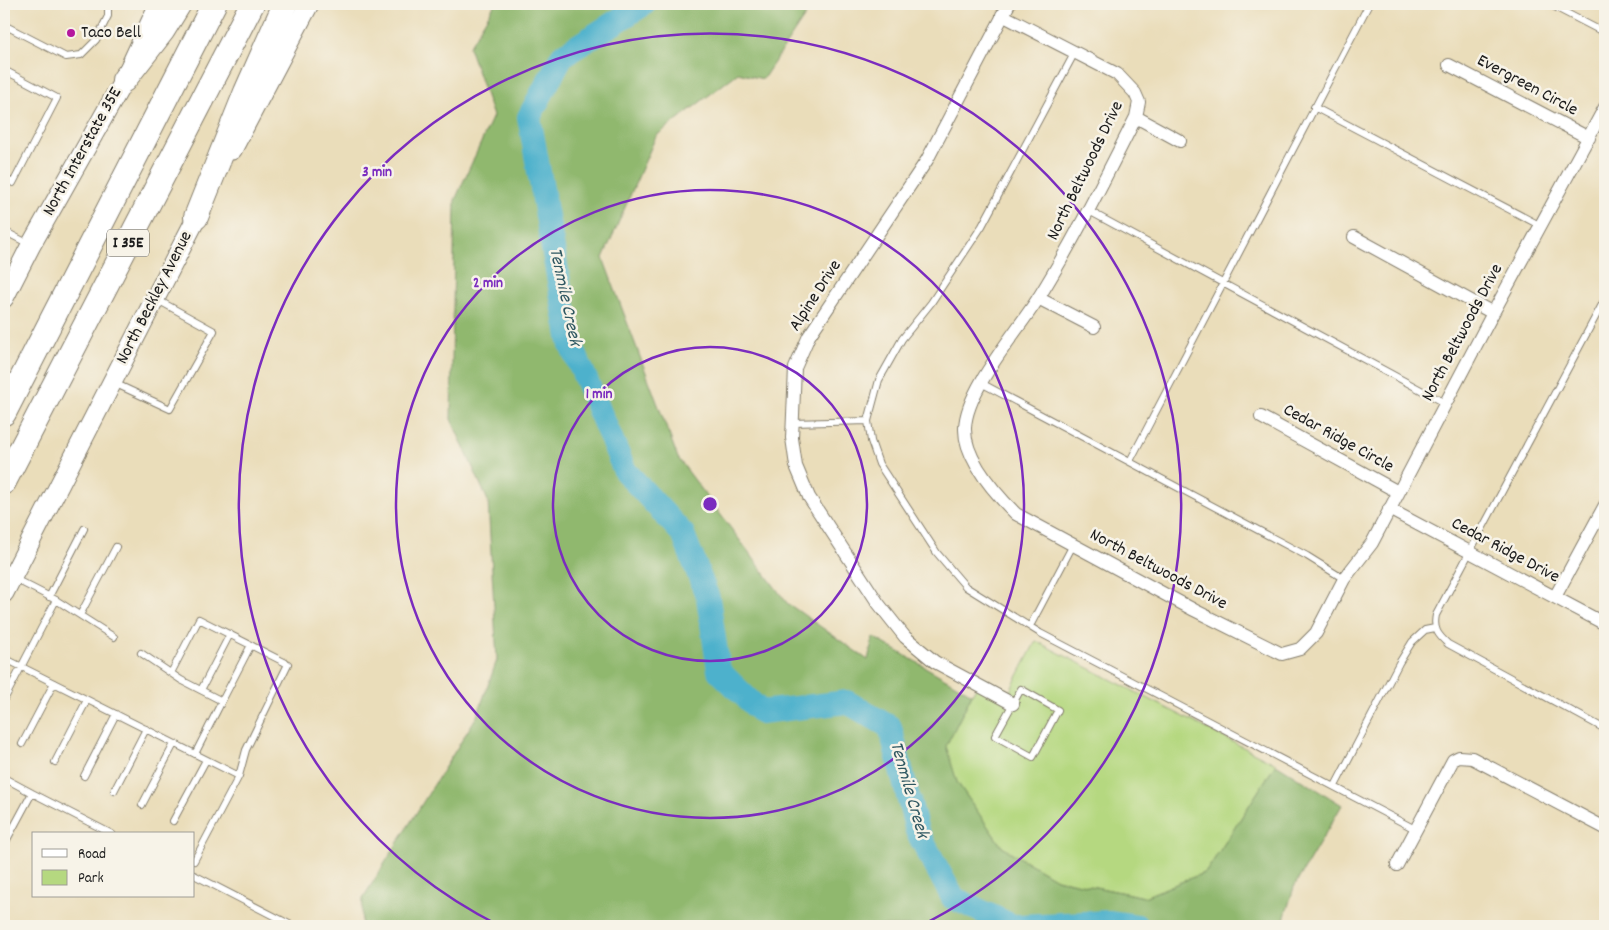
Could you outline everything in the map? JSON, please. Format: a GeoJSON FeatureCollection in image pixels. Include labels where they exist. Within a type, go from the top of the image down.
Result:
{"type":"FeatureCollection","features":[{"type":"Feature","properties":{"kind":"highway"},"geometry":{"type":"LineString","coordinates":[[124,80],[163,30],[179,4]]}},
{"type":"Feature","properties":{"kind":"highway","name":"I 35E"},"geometry":{"type":"LineString","coordinates":[[4,413],[214,4]]}},
{"type":"Feature","properties":{"kind":"highway","name":"I 35E"},"geometry":{"type":"LineString","coordinates":[[4,482],[252,4]]}},
{"type":"Feature","properties":{"kind":"highway"},"geometry":{"type":"LineString","coordinates":[[196,217],[246,92],[285,4]]}},
{"type":"Feature","properties":{"kind":"main road","name":"North Interstate 35E"},"geometry":{"type":"LineString","coordinates":[[4,298],[31,245],[124,80],[159,4]]}},
{"type":"Feature","properties":{"kind":"main road","name":"North Beckley Avenue"},"geometry":{"type":"LineString","coordinates":[[8,585],[196,217],[309,4]]}},
{"type":"Feature","properties":{"kind":"street","name":"North Beltwoods Drive"},"geometry":{"type":"LineString","coordinates":[[1006,10],[1074,52],[1117,74],[1130,87],[1139,102],[1136,117],[1089,211],[1038,298],[981,383],[969,409],[965,428],[969,446],[980,471],[995,494],[1016,514],[1282,654],[1300,650],[1316,632],[1344,579],[1372,543],[1493,313],[1605,107]]}},
{"type":"Feature","properties":{"kind":"street","name":"Alpine Drive"},"geometry":{"type":"LineString","coordinates":[[1006,10],[927,160],[873,244],[808,336],[795,368],[792,438],[796,466],[809,497],[834,538],[884,610],[905,636],[935,662],[1013,704]]}},
{"type":"Feature","properties":{"kind":"street","name":"Evergreen Circle"},"geometry":{"type":"LineString","coordinates":[[1449,65],[1589,138]]}},
{"type":"Feature","properties":{"kind":"street"},"geometry":{"type":"LineString","coordinates":[[1136,117],[1180,141]]}},
{"type":"Feature","properties":{"kind":"street"},"geometry":{"type":"LineString","coordinates":[[1354,238],[1493,313]]}},
{"type":"Feature","properties":{"kind":"street"},"geometry":{"type":"LineString","coordinates":[[1038,298],[1094,327]]}},
{"type":"Feature","properties":{"kind":"street","name":"Cedar Ridge Circle"},"geometry":{"type":"LineString","coordinates":[[1261,417],[1398,492]]}},
{"type":"Feature","properties":{"kind":"street"},"geometry":{"type":"LineString","coordinates":[[1555,597],[1605,505]]}},
{"type":"Feature","properties":{"kind":"street","name":"Cedar Ridge Drive"},"geometry":{"type":"LineString","coordinates":[[1389,509],[1605,624]]}},
{"type":"Feature","properties":{"kind":"street"},"geometry":{"type":"LineString","coordinates":[[1397,865],[1443,776],[1453,760],[1459,757],[1472,758],[1605,828]]}},
{"type":"Feature","properties":{"kind":"lane"},"geometry":{"type":"LineString","coordinates":[[4,25],[66,57],[81,55],[96,40],[108,16],[108,4]]}},
{"type":"Feature","properties":{"kind":"lane"},"geometry":{"type":"LineString","coordinates":[[1130,461],[1369,4]]}},
{"type":"Feature","properties":{"kind":"lane"},"geometry":{"type":"LineString","coordinates":[[1550,4],[1605,34]]}},
{"type":"Feature","properties":{"kind":"lane"},"geometry":{"type":"LineString","coordinates":[[1074,52],[978,234],[958,265],[902,339],[888,361],[871,405],[868,421],[871,441],[879,464],[898,496],[951,572],[966,587],[1030,626],[1415,829]]}},
{"type":"Feature","properties":{"kind":"lane"},"geometry":{"type":"LineString","coordinates":[[4,70],[57,98],[13,182],[4,178]]}},
{"type":"Feature","properties":{"kind":"lane"},"geometry":{"type":"LineString","coordinates":[[1314,107],[1541,226]]}},
{"type":"Feature","properties":{"kind":"lane"},"geometry":{"type":"LineString","coordinates":[[1089,211],[1445,403]]}},
{"type":"Feature","properties":{"kind":"lane"},"geometry":{"type":"LineString","coordinates":[[4,231],[31,245]]}},
{"type":"Feature","properties":{"kind":"lane"},"geometry":{"type":"LineString","coordinates":[[113,382],[170,409],[214,331],[155,299]]}},
{"type":"Feature","properties":{"kind":"lane"},"geometry":{"type":"LineString","coordinates":[[1605,299],[1436,615],[1435,628],[1448,644],[1605,729]]}},
{"type":"Feature","properties":{"kind":"lane"},"geometry":{"type":"LineString","coordinates":[[981,383],[1306,556],[1344,579]]}},
{"type":"Feature","properties":{"kind":"lane"},"geometry":{"type":"LineString","coordinates":[[792,423],[868,421]]}},
{"type":"Feature","properties":{"kind":"lane"},"geometry":{"type":"LineString","coordinates":[[49,596],[84,529]]}},
{"type":"Feature","properties":{"kind":"lane"},"geometry":{"type":"LineString","coordinates":[[1030,626],[1073,545]]}},
{"type":"Feature","properties":{"kind":"lane"},"geometry":{"type":"LineString","coordinates":[[80,615],[116,547]]}},
{"type":"Feature","properties":{"kind":"lane"},"geometry":{"type":"LineString","coordinates":[[8,585],[49,596],[114,637]]}},
{"type":"Feature","properties":{"kind":"lane"},"geometry":{"type":"LineString","coordinates":[[4,700],[56,600]]}},
{"type":"Feature","properties":{"kind":"lane"},"geometry":{"type":"LineString","coordinates":[[171,673],[199,619],[288,664],[246,750],[239,776],[195,859]]}},
{"type":"Feature","properties":{"kind":"lane"},"geometry":{"type":"LineString","coordinates":[[1335,786],[1399,662],[1412,642],[1425,630],[1435,628]]}},
{"type":"Feature","properties":{"kind":"lane"},"geometry":{"type":"LineString","coordinates":[[201,690],[230,634]]}},
{"type":"Feature","properties":{"kind":"lane"},"geometry":{"type":"LineString","coordinates":[[195,754],[251,645]]}},
{"type":"Feature","properties":{"kind":"lane"},"geometry":{"type":"LineString","coordinates":[[141,653],[171,673],[222,701]]}},
{"type":"Feature","properties":{"kind":"lane"},"geometry":{"type":"LineString","coordinates":[[4,658],[239,776]]}},
{"type":"Feature","properties":{"kind":"lane"},"geometry":{"type":"LineString","coordinates":[[22,744],[54,683]]}},
{"type":"Feature","properties":{"kind":"lane"},"geometry":{"type":"LineString","coordinates":[[1021,689],[1058,710],[1033,757],[995,736],[1013,704],[1021,689]]}},
{"type":"Feature","properties":{"kind":"lane"},"geometry":{"type":"LineString","coordinates":[[55,762],[87,700]]}},
{"type":"Feature","properties":{"kind":"lane"},"geometry":{"type":"LineString","coordinates":[[84,776],[116,714]]}},
{"type":"Feature","properties":{"kind":"lane"},"geometry":{"type":"LineString","coordinates":[[114,791],[146,729]]}},
{"type":"Feature","properties":{"kind":"lane"},"geometry":{"type":"LineString","coordinates":[[142,805],[174,744]]}},
{"type":"Feature","properties":{"kind":"lane"},"geometry":{"type":"LineString","coordinates":[[173,821],[206,760]]}},
{"type":"Feature","properties":{"kind":"lane"},"geometry":{"type":"LineString","coordinates":[[4,778],[108,832]]}},
{"type":"Feature","properties":{"kind":"lane"},"geometry":{"type":"LineString","coordinates":[[4,845],[32,793]]}},
{"type":"Feature","properties":{"kind":"lane"},"geometry":{"type":"LineString","coordinates":[[195,876],[293,926]]}},
{"type":"Feature","properties":{"kind":"green space"},"geometry":{"type":"Polygon","coordinates":[[[495,4],[813,4],[763,79],[738,73],[656,136],[603,258],[678,458],[787,603],[868,660],[873,637],[972,694],[946,746],[957,782],[1002,847],[1056,879],[1144,897],[1206,872],[1276,764],[1342,805],[1294,887],[1282,926],[361,926],[363,898],[477,716],[497,660],[488,501],[451,419],[455,200],[493,116],[469,47],[495,4]]]}},
{"type":"Feature","properties":{"kind":"green space"},"geometry":{"type":"Polygon","coordinates":[[[1036,641],[1276,764],[1206,872],[1144,897],[1056,879],[1002,847],[957,782],[945,747],[981,677],[1010,691],[1036,641]]]}},
{"type":"Feature","properties":{"kind":"waterway","name":"Tenmile Creek"},"geometry":{"type":"LineString","coordinates":[[644,4],[562,56],[529,117],[570,342],[625,471],[683,534],[708,598],[719,671],[761,712],[847,702],[890,727],[917,831],[953,898],[1013,926]]}},
{"type":"Feature","properties":{"kind":"waterway","name":"Tenmile Creek"},"geometry":{"type":"LineString","coordinates":[[1018,926],[1109,922],[1137,926]]}},
{"type":"Feature","properties":{"kind":"place","name":"Taco Bell"},"geometry":{"type":"Point","coordinates":[71,33]}}]}
